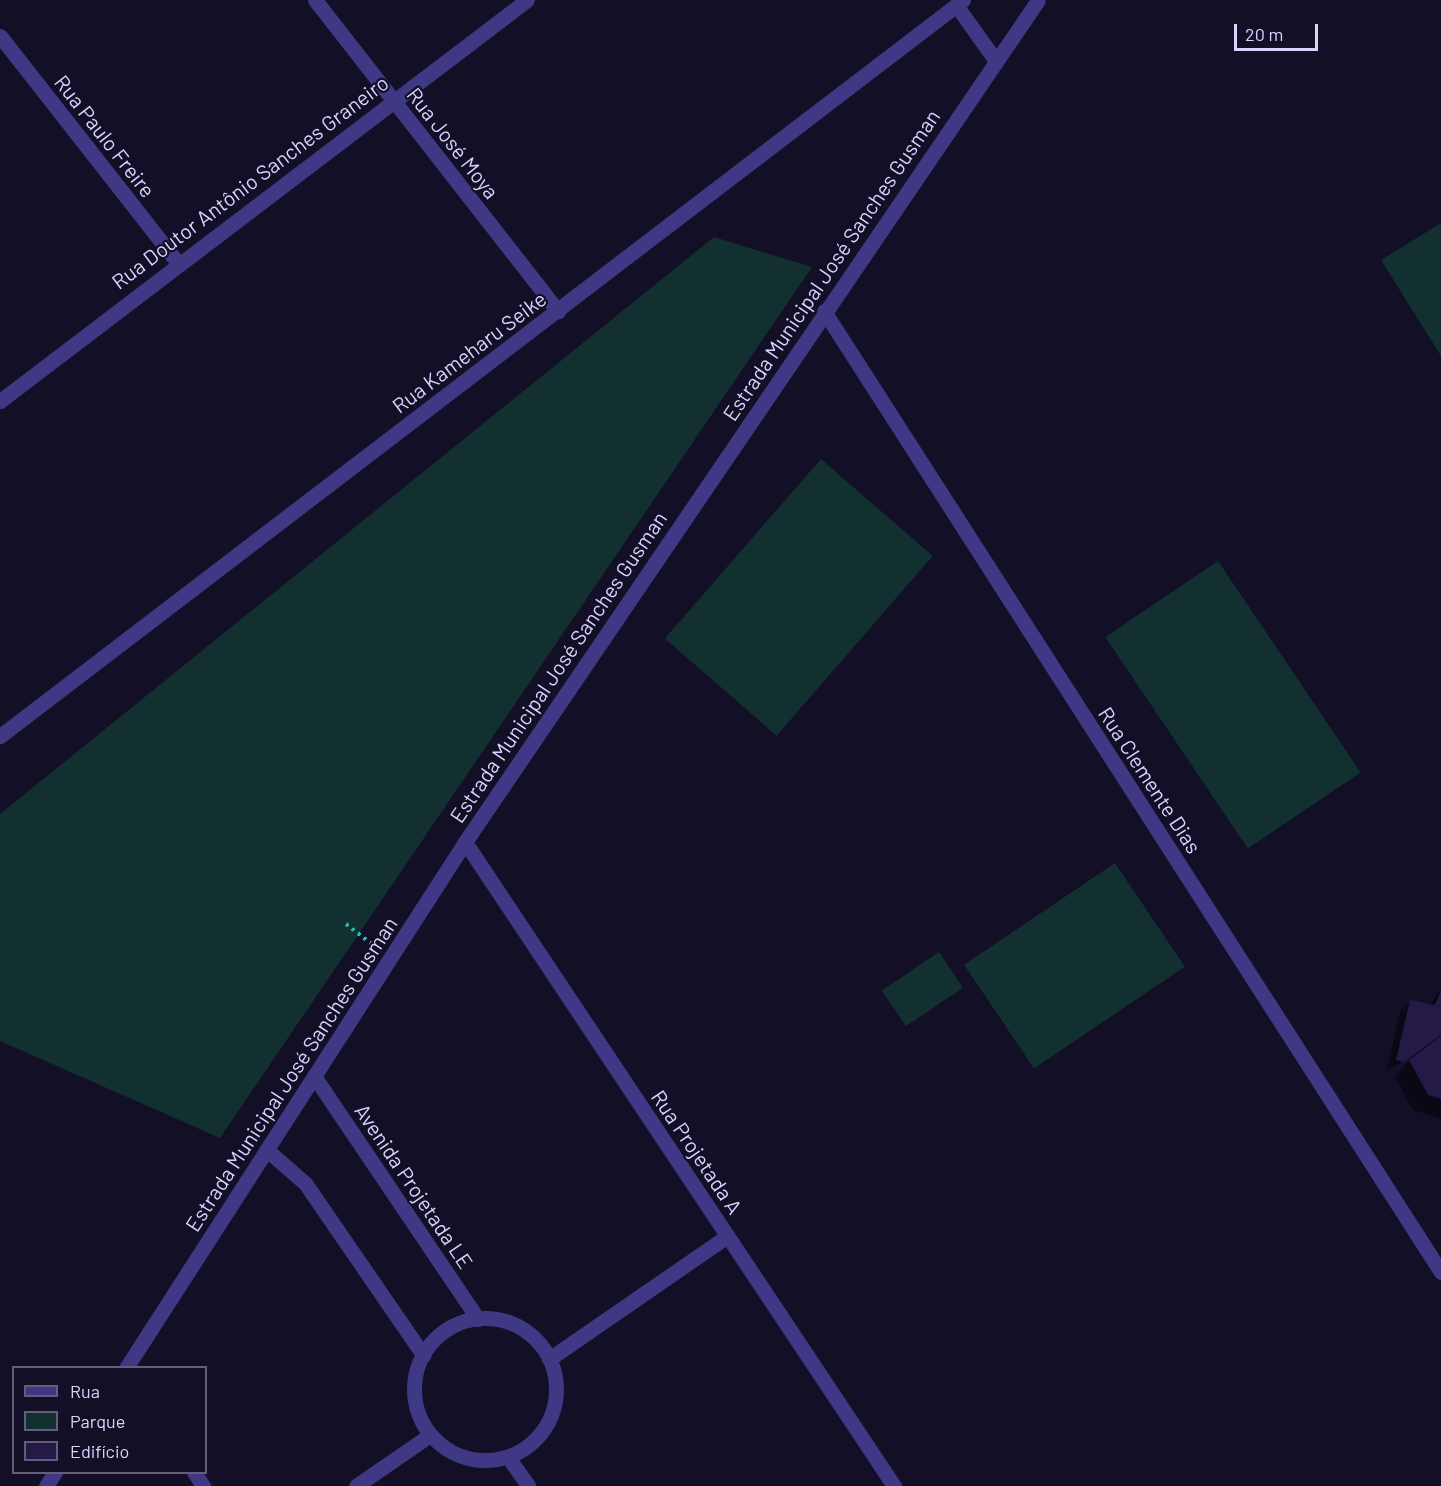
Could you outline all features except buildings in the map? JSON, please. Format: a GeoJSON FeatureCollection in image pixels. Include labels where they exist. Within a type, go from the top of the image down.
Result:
{"type":"FeatureCollection","features":[{"type":"Feature","properties":{"kind":"street","name":"Rua José Moya"},"geometry":{"type":"LineString","coordinates":[[315,0],[558,311]]}},
{"type":"Feature","properties":{"kind":"street","name":"Rua Doutor Antônio Sanches Graneiro"},"geometry":{"type":"LineString","coordinates":[[0,401],[177,262],[527,0]]}},
{"type":"Feature","properties":{"kind":"street","name":"Estrada Municipal José Sanches Gusman"},"geometry":{"type":"LineString","coordinates":[[127,1366],[465,842],[824,311],[1038,0]]}},
{"type":"Feature","properties":{"kind":"street"},"geometry":{"type":"LineString","coordinates":[[960,2],[996,62]]}},
{"type":"Feature","properties":{"kind":"street","name":"Rua Kameharu Seike"},"geometry":{"type":"LineString","coordinates":[[0,736],[960,2]]}},
{"type":"Feature","properties":{"kind":"street","name":"Rua Paulo Freire"},"geometry":{"type":"LineString","coordinates":[[0,36],[177,262]]}},
{"type":"Feature","properties":{"kind":"street","name":"Rua Clemente Dias"},"geometry":{"type":"LineString","coordinates":[[824,311],[1441,1272]]}},
{"type":"Feature","properties":{"kind":"street","name":"Rua Projetada A"},"geometry":{"type":"LineString","coordinates":[[465,842],[894,1486]]}},
{"type":"Feature","properties":{"kind":"street","name":"Avenida Projetada LE"},"geometry":{"type":"LineString","coordinates":[[314,1076],[478,1319]]}},
{"type":"Feature","properties":{"kind":"street"},"geometry":{"type":"LineString","coordinates":[[267,1150],[305,1183],[423,1355]]}},
{"type":"Feature","properties":{"kind":"street"},"geometry":{"type":"LineString","coordinates":[[549,1359],[727,1236]]}},
{"type":"Feature","properties":{"kind":"street"},"geometry":{"type":"LineString","coordinates":[[478,1319],[519,1328],[549,1359],[555,1375],[554,1408],[537,1438],[508,1457],[458,1455],[430,1435],[415,1404],[423,1355],[446,1330],[478,1319]]}},
{"type":"Feature","properties":{"kind":"street"},"geometry":{"type":"LineString","coordinates":[[356,1486],[430,1435]]}},
{"type":"Feature","properties":{"kind":"street"},"geometry":{"type":"LineString","coordinates":[[508,1457],[528,1486]]}},
{"type":"Feature","properties":{"kind":"path"},"geometry":{"type":"LineString","coordinates":[[346,924],[390,959]]}},
{"type":"Feature","properties":{"kind":"green space"},"geometry":{"type":"Polygon","coordinates":[[[1441,223],[1441,356],[1381,260],[1441,223]]]}},
{"type":"Feature","properties":{"kind":"green space"},"geometry":{"type":"Polygon","coordinates":[[[714,237],[812,267],[220,1138],[0,1041],[0,814],[714,237]]]}},
{"type":"Feature","properties":{"kind":"green space"},"geometry":{"type":"Polygon","coordinates":[[[821,459],[933,556],[777,736],[665,639],[821,459]]]}},
{"type":"Feature","properties":{"kind":"green space"},"geometry":{"type":"Polygon","coordinates":[[[1218,561],[1361,772],[1248,848],[1105,637],[1218,561]]]}},
{"type":"Feature","properties":{"kind":"green space"},"geometry":{"type":"Polygon","coordinates":[[[1115,863],[1185,967],[1034,1068],[964,965],[1115,863]]]}},
{"type":"Feature","properties":{"kind":"green space"},"geometry":{"type":"Polygon","coordinates":[[[939,952],[963,988],[906,1026],[882,991],[939,952]]]}}]}
